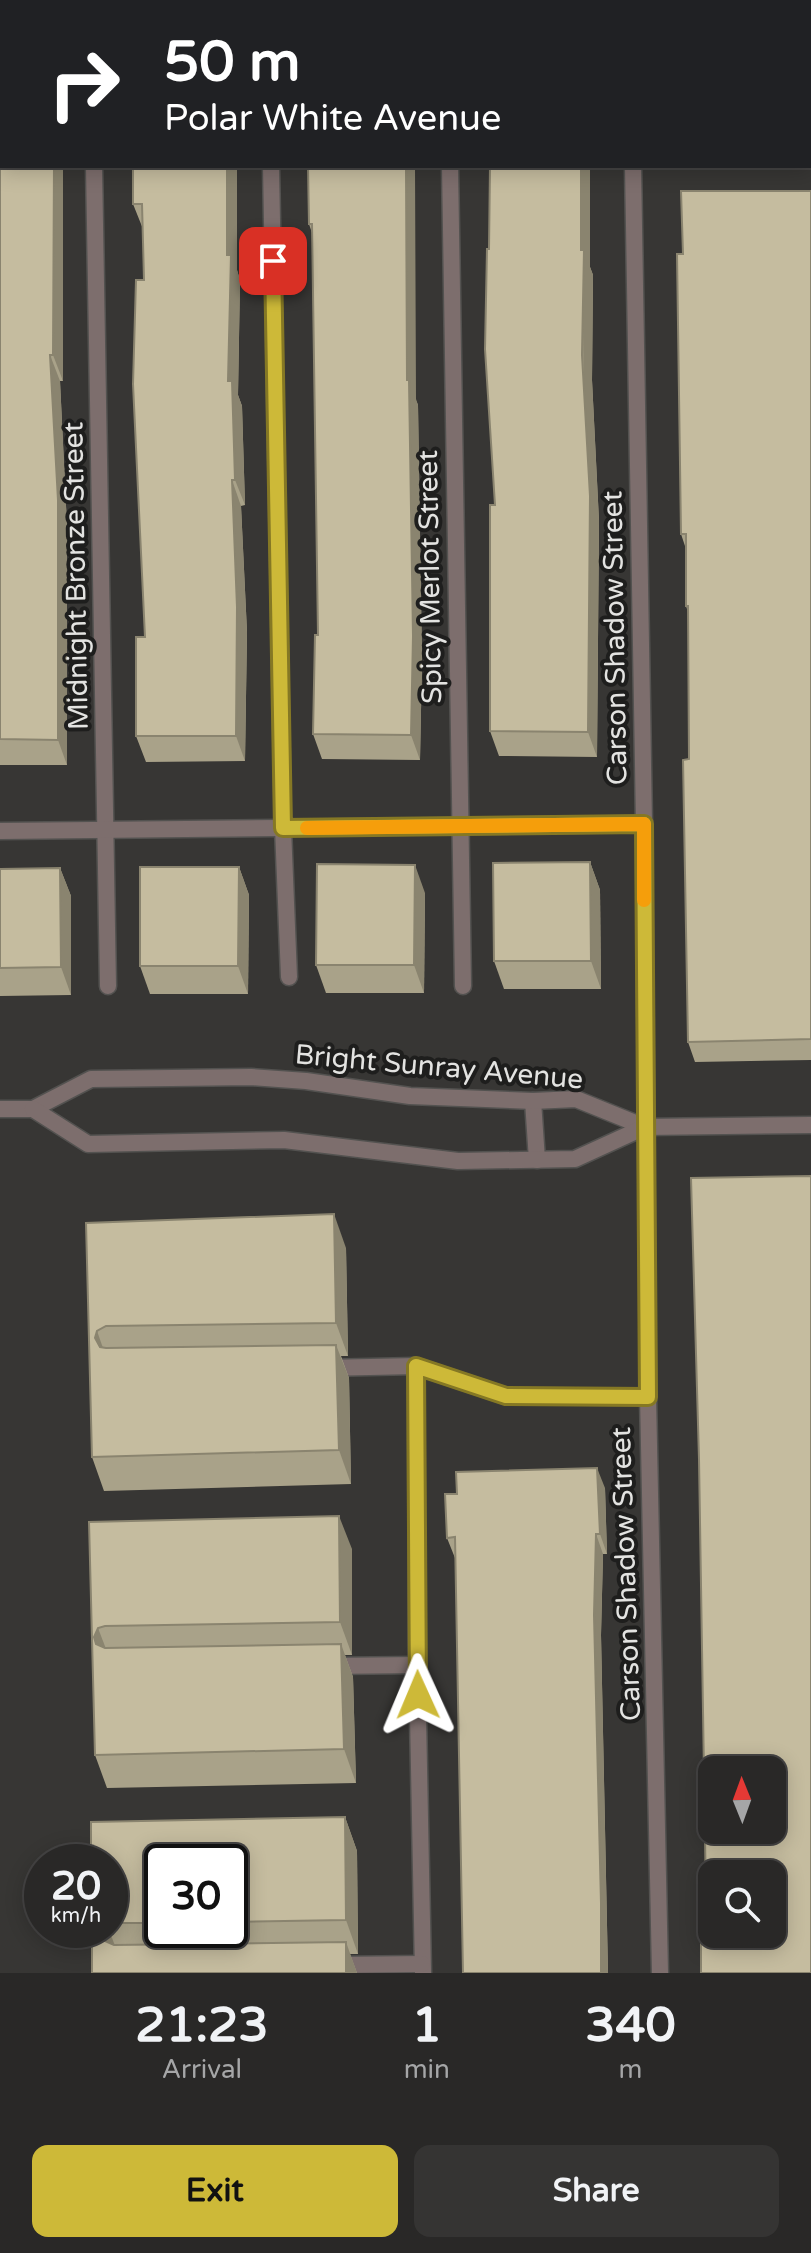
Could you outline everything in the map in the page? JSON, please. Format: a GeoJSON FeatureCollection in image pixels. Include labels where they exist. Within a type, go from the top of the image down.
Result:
{"type":"FeatureCollection","features":[{"type":"Feature","properties":{"kind":"street","name":"Midnight Bronze Street"},"geometry":{"type":"LineString","coordinates":[[94,168],[108,986]]}},
{"type":"Feature","properties":{"kind":"street"},"geometry":{"type":"LineString","coordinates":[[271,168],[283,828],[289,977]]}},
{"type":"Feature","properties":{"kind":"street","name":"Spicy Merlot Street"},"geometry":{"type":"LineString","coordinates":[[450,168],[463,986]]}},
{"type":"Feature","properties":{"kind":"street","name":"Carson Shadow Street"},"geometry":{"type":"LineString","coordinates":[[633,168],[644,824],[648,1397],[660,1973]]}},
{"type":"Feature","properties":{"kind":"street"},"geometry":{"type":"LineString","coordinates":[[0,831],[644,824]]}},
{"type":"Feature","properties":{"kind":"street","name":"Bright Sunray Avenue"},"geometry":{"type":"LineString","coordinates":[[0,1109],[33,1109],[91,1079],[251,1077],[306,1081],[410,1096],[533,1101],[576,1099],[645,1127]]}},
{"type":"Feature","properties":{"kind":"street"},"geometry":{"type":"LineString","coordinates":[[533,1101],[537,1160]]}},
{"type":"Feature","properties":{"kind":"street"},"geometry":{"type":"LineString","coordinates":[[33,1109],[88,1144],[284,1140],[458,1161],[575,1159],[645,1127],[811,1125]]}},
{"type":"Feature","properties":{"kind":"street"},"geometry":{"type":"LineString","coordinates":[[313,1966],[422,1969],[416,1366]]}},
{"type":"Feature","properties":{"kind":"street"},"geometry":{"type":"LineString","coordinates":[[306,1368],[416,1366],[506,1396],[648,1397]]}},
{"type":"Feature","properties":{"kind":"street"},"geometry":{"type":"LineString","coordinates":[[307,1667],[417,1665]]}},
{"type":"Feature","properties":{"kind":"building"},"geometry":{"type":"Polygon","coordinates":[[[0,168],[54,168],[53,355],[50,355],[58,500],[58,740],[0,739],[0,168]]]}},
{"type":"Feature","properties":{"kind":"building"},"geometry":{"type":"Polygon","coordinates":[[[133,168],[227,168],[227,255],[231,255],[228,381],[232,381],[235,480],[232,480],[237,607],[236,736],[136,736],[136,637],[145,637],[133,384],[136,280],[144,280],[142,204],[133,204],[133,168]]]}},
{"type":"Feature","properties":{"kind":"building"},"geometry":{"type":"Polygon","coordinates":[[[308,168],[406,168],[413,636],[411,735],[313,734],[315,635],[318,635],[312,224],[309,224],[308,168]]]}},
{"type":"Feature","properties":{"kind":"building"},"geometry":{"type":"Polygon","coordinates":[[[490,168],[581,168],[581,250],[584,250],[582,355],[590,496],[588,732],[490,731],[490,505],[495,505],[485,349],[490,168]]]}},
{"type":"Feature","properties":{"kind":"building"},"geometry":{"type":"Polygon","coordinates":[[[681,191],[811,191],[811,1039],[688,1042],[683,760],[689,759],[688,606],[686,534],[681,534],[677,254],[683,254],[681,191]]]}},
{"type":"Feature","properties":{"kind":"building"},"geometry":{"type":"Polygon","coordinates":[[[590,862],[591,961],[494,961],[493,863],[590,862]]]}},
{"type":"Feature","properties":{"kind":"building"},"geometry":{"type":"Polygon","coordinates":[[[317,864],[415,865],[414,965],[316,965],[317,864]]]}},
{"type":"Feature","properties":{"kind":"building"},"geometry":{"type":"Polygon","coordinates":[[[140,867],[239,867],[238,966],[140,966],[140,867]]]}},
{"type":"Feature","properties":{"kind":"building"},"geometry":{"type":"Polygon","coordinates":[[[60,868],[61,967],[0,968],[0,869],[60,868]]]}},
{"type":"Feature","properties":{"kind":"building"},"geometry":{"type":"Polygon","coordinates":[[[811,1176],[811,1973],[701,1973],[701,1948],[786,1948],[786,1860],[705,1860],[705,1844],[786,1844],[786,1756],[704,1756],[691,1178],[811,1176]]]}},
{"type":"Feature","properties":{"kind":"building"},"geometry":{"type":"Polygon","coordinates":[[[334,1214],[336,1323],[106,1326],[97,1331],[95,1338],[100,1347],[106,1348],[336,1345],[339,1450],[92,1457],[86,1223],[334,1214]]]}},
{"type":"Feature","properties":{"kind":"building"},"geometry":{"type":"Polygon","coordinates":[[[597,1468],[600,1534],[596,1534],[594,1615],[601,1973],[463,1973],[455,1537],[447,1538],[445,1494],[457,1494],[456,1472],[597,1468]]]}},
{"type":"Feature","properties":{"kind":"building"},"geometry":{"type":"Polygon","coordinates":[[[339,1516],[340,1622],[105,1626],[98,1628],[94,1637],[96,1644],[105,1648],[341,1644],[344,1749],[95,1755],[89,1522],[339,1516]]]}},
{"type":"Feature","properties":{"kind":"building"},"geometry":{"type":"Polygon","coordinates":[[[345,1817],[346,1920],[248,1922],[248,1844],[144,1844],[144,1923],[128,1923],[128,1844],[91,1844],[91,1822],[345,1817]]]}},
{"type":"Feature","properties":{"kind":"building"},"geometry":{"type":"Polygon","coordinates":[[[346,1942],[346,1973],[92,1973],[92,1948],[144,1945],[144,1948],[248,1948],[248,1943],[346,1942]]]}},
{"type":"Feature","properties":{"kind":"slow traffic"},"geometry":{"type":"LineString","coordinates":[[307,828],[644,824],[644,900]]}},
{"type":"Feature","properties":{"kind":"route"},"geometry":{"type":"LineString","coordinates":[[273,261],[283,828],[644,824],[648,1397],[506,1396],[416,1366],[418,1695]]}}]}
